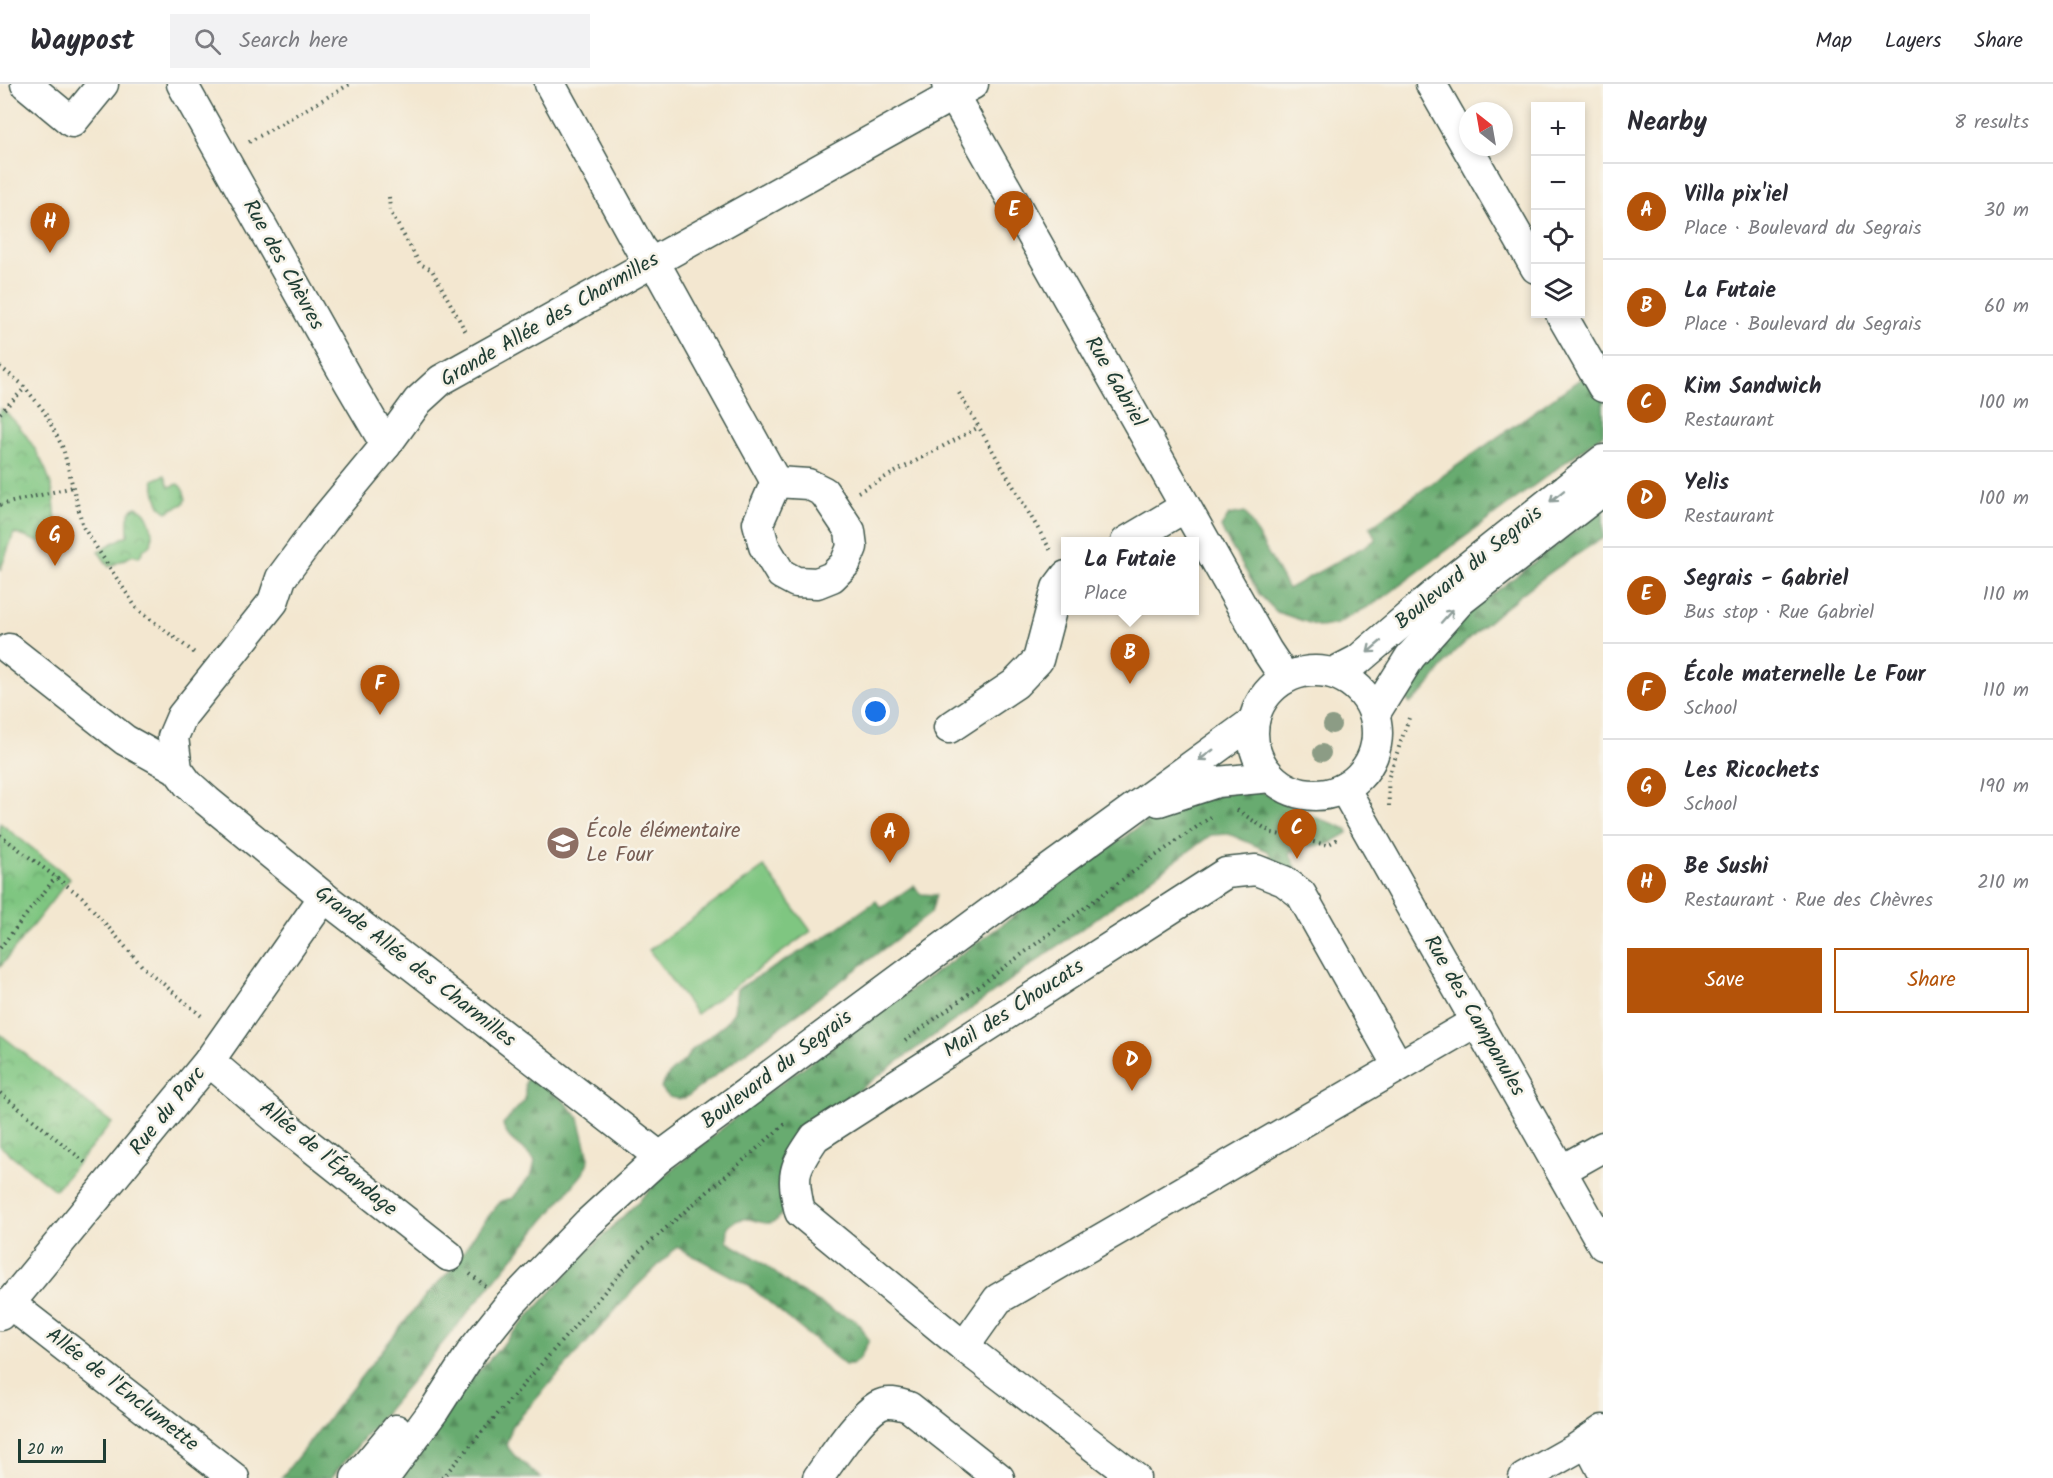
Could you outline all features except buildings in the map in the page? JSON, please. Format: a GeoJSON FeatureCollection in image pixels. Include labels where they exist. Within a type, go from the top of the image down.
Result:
{"type":"FeatureCollection","features":[{"type":"Feature","properties":{"kind":"street"},"geometry":{"type":"LineString","coordinates":[[26,84],[72,122],[103,84]]}},
{"type":"Feature","properties":{"kind":"street","name":"Rue des Chèvres"},"geometry":{"type":"LineString","coordinates":[[182,84],[386,445]]}},
{"type":"Feature","properties":{"kind":"street"},"geometry":{"type":"LineString","coordinates":[[550,84],[640,248],[662,276],[776,482]]}},
{"type":"Feature","properties":{"kind":"street"},"geometry":{"type":"LineString","coordinates":[[1431,84],[1534,264]]}},
{"type":"Feature","properties":{"kind":"street","name":"Grande Allée des Charmilles"},"geometry":{"type":"LineString","coordinates":[[177,769],[173,737],[182,716],[273,602],[281,578],[324,520],[386,445],[409,412],[441,380],[958,88]]}},
{"type":"Feature","properties":{"kind":"street","name":"Rue Gabriel"},"geometry":{"type":"LineString","coordinates":[[958,88],[1185,507],[1267,651],[1286,678]]}},
{"type":"Feature","properties":{"kind":"street"},"geometry":{"type":"LineString","coordinates":[[1563,318],[1603,387]]}},
{"type":"Feature","properties":{"kind":"street","name":"Boulevard du Segrais"},"geometry":{"type":"LineString","coordinates":[[1333,673],[1358,660],[1449,582],[1603,460]]}},
{"type":"Feature","properties":{"kind":"street"},"geometry":{"type":"LineString","coordinates":[[776,482],[808,484],[824,492],[849,531],[852,547],[845,564],[832,577],[817,583],[796,582],[780,574],[764,546],[758,523],[776,482]]}},
{"type":"Feature","properties":{"kind":"street","name":"Boulevard du Segrais"},"geometry":{"type":"LineString","coordinates":[[1375,713],[1410,657],[1460,601],[1603,490]]}},
{"type":"Feature","properties":{"kind":"street"},"geometry":{"type":"LineString","coordinates":[[1134,537],[1185,507]]}},
{"type":"Feature","properties":{"kind":"street"},"geometry":{"type":"LineString","coordinates":[[949,728],[1015,684],[1038,660],[1057,588],[1060,566]]}},
{"type":"Feature","properties":{"kind":"street","name":"Grande Allée des Charmilles"},"geometry":{"type":"LineString","coordinates":[[9,649],[125,740],[177,769],[188,784],[207,801],[324,897],[660,1157]]}},
{"type":"Feature","properties":{"kind":"street"},"geometry":{"type":"LineString","coordinates":[[1317,670],[1333,673],[1351,681],[1366,695],[1375,713],[1378,730],[1376,748],[1370,764],[1359,778],[1344,788],[1326,794],[1306,795],[1287,789],[1271,777],[1259,761],[1253,741],[1254,721],[1260,704],[1271,689],[1286,678],[1301,672],[1317,670]]}},
{"type":"Feature","properties":{"kind":"street","name":"Boulevard du Segrais"},"geometry":{"type":"LineString","coordinates":[[384,1478],[435,1409],[473,1350],[509,1305],[588,1223],[660,1157],[1254,721]]}},
{"type":"Feature","properties":{"kind":"street","name":"Boulevard du Segrais"},"geometry":{"type":"LineString","coordinates":[[1111,824],[1180,793],[1217,782],[1271,777]]}},
{"type":"Feature","properties":{"kind":"street","name":"Rue des Campanules"},"geometry":{"type":"LineString","coordinates":[[1344,788],[1603,1245]]}},
{"type":"Feature","properties":{"kind":"street","name":"Mail des Choucats"},"geometry":{"type":"LineString","coordinates":[[1135,1478],[964,1347],[800,1212],[795,1189],[797,1163],[815,1137],[1226,873],[1256,870],[1284,881],[1301,894],[1398,1066]]}},
{"type":"Feature","properties":{"kind":"street","name":"Rue du Parc"},"geometry":{"type":"LineString","coordinates":[[5,1309],[209,1061],[324,897]]}},
{"type":"Feature","properties":{"kind":"street"},"geometry":{"type":"LineString","coordinates":[[964,1347],[998,1299],[1477,1021]]}},
{"type":"Feature","properties":{"kind":"street","name":"Allée de l'Épandage"},"geometry":{"type":"LineString","coordinates":[[209,1061],[284,1125],[449,1256]]}},
{"type":"Feature","properties":{"kind":"street"},"geometry":{"type":"LineString","coordinates":[[1562,1170],[1603,1147]]}},
{"type":"Feature","properties":{"kind":"street","name":"Allée de l'Enclumette"},"geometry":{"type":"LineString","coordinates":[[5,1309],[234,1478]]}},
{"type":"Feature","properties":{"kind":"street","name":"Boulevard du Segrais"},"geometry":{"type":"LineString","coordinates":[[356,1478],[423,1398],[473,1350]]}},
{"type":"Feature","properties":{"kind":"street"},"geometry":{"type":"LineString","coordinates":[[818,1478],[863,1419],[879,1405],[893,1402],[909,1407],[999,1478]]}},
{"type":"Feature","properties":{"kind":"street"},"geometry":{"type":"LineString","coordinates":[[1524,1478],[1595,1436],[1603,1472]]}},
{"type":"Feature","properties":{"kind":"path"},"geometry":{"type":"LineString","coordinates":[[223,157],[350,84]]}},
{"type":"Feature","properties":{"kind":"path"},"geometry":{"type":"LineString","coordinates":[[389,197],[390,211],[420,264],[432,270],[480,357]]}},
{"type":"Feature","properties":{"kind":"path"},"geometry":{"type":"LineString","coordinates":[[0,367],[25,388],[44,411],[63,448],[83,527],[137,609],[199,656]]}},
{"type":"Feature","properties":{"kind":"path"},"geometry":{"type":"LineString","coordinates":[[0,413],[25,388]]}},
{"type":"Feature","properties":{"kind":"path"},"geometry":{"type":"LineString","coordinates":[[959,393],[1060,566]]}},
{"type":"Feature","properties":{"kind":"path"},"geometry":{"type":"LineString","coordinates":[[833,506],[979,427]]}},
{"type":"Feature","properties":{"kind":"path"},"geometry":{"type":"LineString","coordinates":[[0,505],[73,487]]}},
{"type":"Feature","properties":{"kind":"path"},"geometry":{"type":"LineString","coordinates":[[0,836],[82,897],[141,966],[226,1037]]}},
{"type":"Feature","properties":{"kind":"path"},"geometry":{"type":"LineString","coordinates":[[0,948],[56,877]]}},
{"type":"Feature","properties":{"kind":"path"},"geometry":{"type":"LineString","coordinates":[[0,1093],[110,1182]]}},
{"type":"Feature","properties":{"kind":"path"},"geometry":{"type":"LineString","coordinates":[[449,1256],[509,1305]]}},
{"type":"Feature","properties":{"kind":"green space"},"geometry":{"type":"Polygon","coordinates":[[[1603,363],[1603,434],[1380,600],[1337,624],[1321,627],[1277,612],[1260,595],[1221,527],[1229,515],[1245,512],[1288,589],[1376,540],[1370,527],[1603,363]]]}},
{"type":"Feature","properties":{"kind":"green space"},"geometry":{"type":"Polygon","coordinates":[[[0,408],[26,435],[46,471],[53,493],[58,549],[14,533],[0,571],[0,408]]]}},
{"type":"Feature","properties":{"kind":"green space"},"geometry":{"type":"Polygon","coordinates":[[[165,475],[169,487],[178,484],[183,489],[186,499],[183,504],[167,512],[159,503],[153,480],[165,475]]]}},
{"type":"Feature","properties":{"kind":"green space"},"geometry":{"type":"Polygon","coordinates":[[[136,507],[148,517],[152,534],[151,545],[144,549],[139,557],[133,555],[109,567],[98,551],[128,535],[130,512],[136,507]]]}},
{"type":"Feature","properties":{"kind":"green space"},"geometry":{"type":"Polygon","coordinates":[[[1603,510],[1603,538],[1546,576],[1510,604],[1451,656],[1418,697],[1410,703],[1406,699],[1415,673],[1472,610],[1603,510]]]}},
{"type":"Feature","properties":{"kind":"green space"},"geometry":{"type":"Polygon","coordinates":[[[1249,787],[1306,814],[1347,829],[1348,833],[1327,845],[1307,846],[1289,853],[1297,869],[1291,872],[1276,864],[1268,851],[1229,834],[1211,835],[838,1105],[800,1138],[786,1158],[779,1183],[783,1203],[781,1215],[769,1223],[743,1219],[728,1227],[727,1242],[757,1259],[797,1290],[833,1311],[856,1320],[869,1340],[860,1358],[852,1365],[845,1365],[748,1285],[677,1247],[636,1287],[512,1426],[506,1445],[541,1478],[392,1478],[437,1417],[588,1251],[663,1177],[752,1104],[1162,810],[1249,787]]]}},
{"type":"Feature","properties":{"kind":"green space"},"geometry":{"type":"Polygon","coordinates":[[[0,823],[70,878],[0,967],[0,823]]]}},
{"type":"Feature","properties":{"kind":"green space"},"geometry":{"type":"Polygon","coordinates":[[[764,867],[811,931],[696,1014],[649,950],[764,867]]]}},
{"type":"Feature","properties":{"kind":"green space"},"geometry":{"type":"Polygon","coordinates":[[[914,885],[920,894],[936,895],[931,913],[685,1098],[677,1099],[666,1094],[661,1087],[670,1073],[685,1060],[692,1050],[724,1025],[734,1012],[737,989],[822,939],[876,901],[881,908],[914,885]]]}},
{"type":"Feature","properties":{"kind":"green space"},"geometry":{"type":"Polygon","coordinates":[[[0,1034],[112,1123],[55,1190],[0,1146],[0,1034]]]}},
{"type":"Feature","properties":{"kind":"green space"},"geometry":{"type":"Polygon","coordinates":[[[532,1077],[563,1100],[579,1118],[589,1158],[584,1172],[331,1478],[281,1478],[426,1295],[450,1271],[501,1201],[513,1198],[532,1174],[535,1161],[508,1136],[503,1124],[525,1100],[525,1084],[527,1078],[532,1077]]]}},
{"type":"Feature","properties":{"kind":"place","name":"Segrais - Gabriel"},"geometry":{"type":"Point","coordinates":[1014,241]}},
{"type":"Feature","properties":{"kind":"place","name":"Be Sushi"},"geometry":{"type":"Point","coordinates":[50,253]}},
{"type":"Feature","properties":{"kind":"place","name":"Les Ricochets"},"geometry":{"type":"Point","coordinates":[55,566]}},
{"type":"Feature","properties":{"kind":"place","name":"La Futaie"},"geometry":{"type":"Point","coordinates":[1130,684]}},
{"type":"Feature","properties":{"kind":"place","name":"École maternelle Le Four"},"geometry":{"type":"Point","coordinates":[380,715]}},
{"type":"Feature","properties":{"kind":"place","name":"École élémentaire Le Four"},"geometry":{"type":"Point","coordinates":[563,843]}},
{"type":"Feature","properties":{"kind":"place","name":"Kim Sandwich"},"geometry":{"type":"Point","coordinates":[1297,859]}},
{"type":"Feature","properties":{"kind":"place","name":"Villa pix'iel"},"geometry":{"type":"Point","coordinates":[890,863]}},
{"type":"Feature","properties":{"kind":"place","name":"Yelis"},"geometry":{"type":"Point","coordinates":[1132,1091]}}]}
